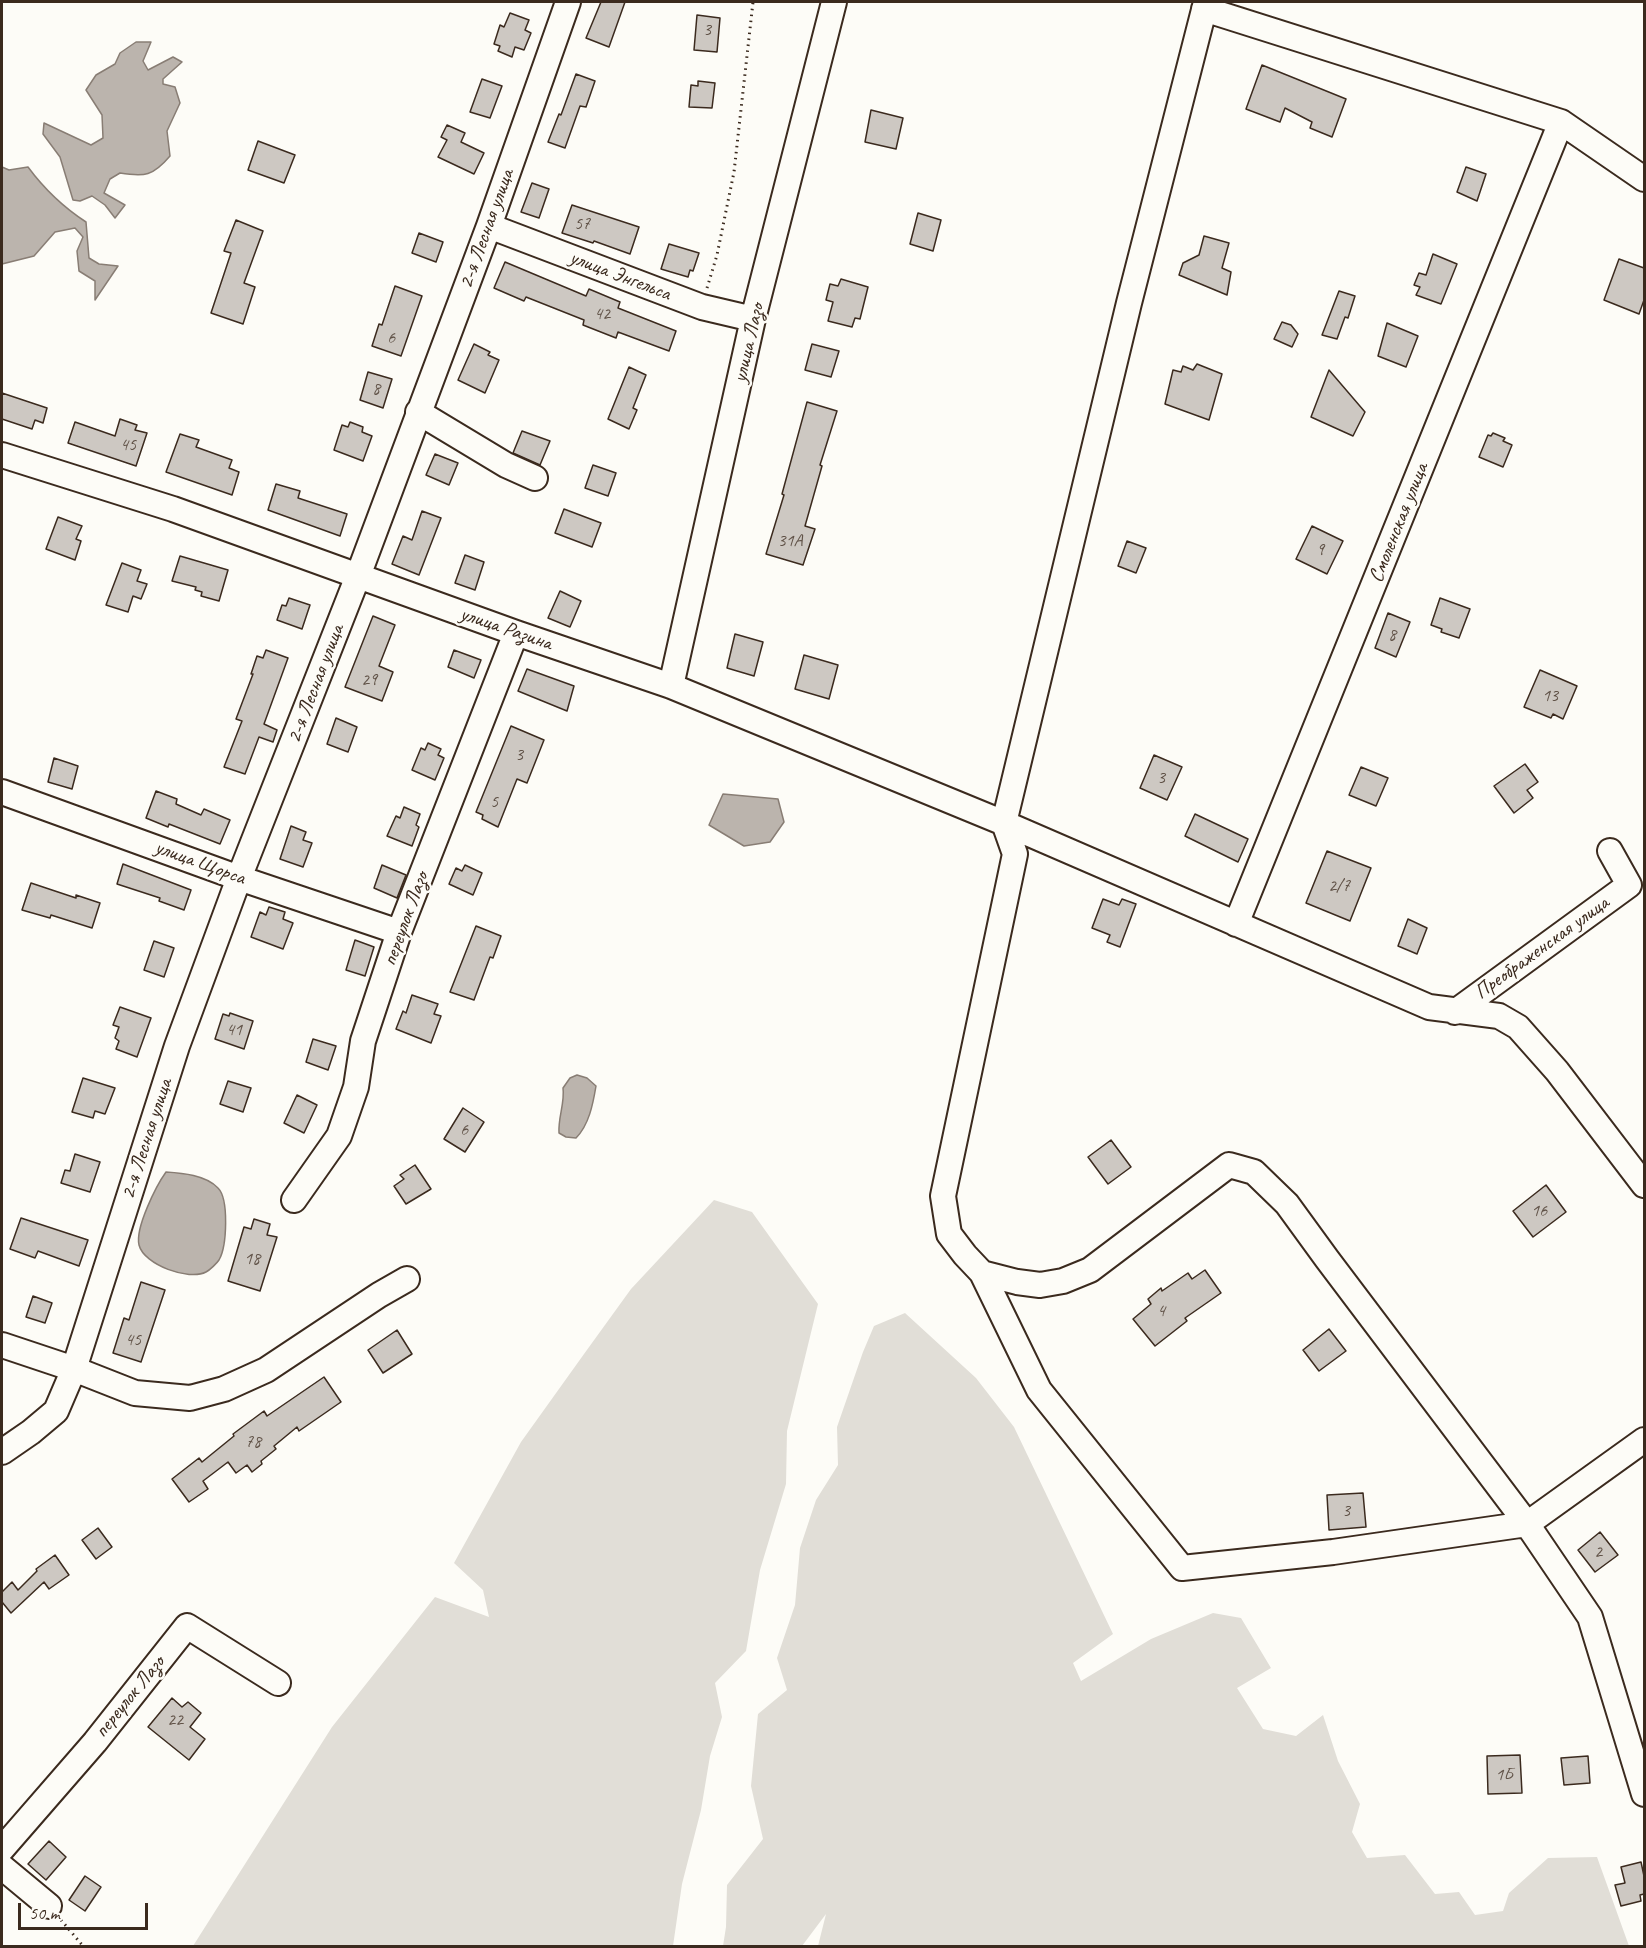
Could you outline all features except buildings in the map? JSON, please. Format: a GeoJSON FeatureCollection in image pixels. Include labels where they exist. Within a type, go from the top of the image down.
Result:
{"type":"FeatureCollection","features":[{"type":"Feature","properties":{"kind":"street","name":"2-я Лесная улица"},"geometry":{"type":"LineString","coordinates":[[2,1452],[56,1411],[74,1370],[177,1046],[239,878],[358,576],[489,226],[568,2]]}},
{"type":"Feature","properties":{"kind":"street","name":"улица Лазо"},"geometry":{"type":"LineString","coordinates":[[671,686],[753,319],[834,2]]}},
{"type":"Feature","properties":{"kind":"street"},"geometry":{"type":"LineString","coordinates":[[1644,179],[1561,122],[1205,5],[1129,303],[1004,823],[1015,854],[943,1196],[949,1234],[982,1273],[1039,1390],[1182,1568],[1333,1552],[1527,1524],[1644,1440]]}},
{"type":"Feature","properties":{"kind":"street","name":"Смоленская улица"},"geometry":{"type":"LineString","coordinates":[[1236,924],[1561,122]]}},
{"type":"Feature","properties":{"kind":"street","name":"улица Энгельса"},"geometry":{"type":"LineString","coordinates":[[489,226],[702,307],[753,319]]}},
{"type":"Feature","properties":{"kind":"street"},"geometry":{"type":"LineString","coordinates":[[418,412],[507,465],[535,478]]}},
{"type":"Feature","properties":{"kind":"street","name":"улица Разина"},"geometry":{"type":"LineString","coordinates":[[2,455],[173,509],[516,633],[671,686],[1004,823],[1429,1007],[1499,1017],[1518,1027],[1557,1071],[1644,1185]]}},
{"type":"Feature","properties":{"kind":"street","name":"переулок Лазо"},"geometry":{"type":"LineString","coordinates":[[294,1200],[339,1136],[356,1087],[363,1041],[399,932],[516,633]]}},
{"type":"Feature","properties":{"kind":"street","name":"улица Щорса"},"geometry":{"type":"LineString","coordinates":[[2,792],[239,878],[399,932]]}},
{"type":"Feature","properties":{"kind":"street","name":"Преображенская улица"},"geometry":{"type":"LineString","coordinates":[[1455,1012],[1629,885],[1610,851]]}},
{"type":"Feature","properties":{"kind":"street"},"geometry":{"type":"LineString","coordinates":[[982,1273],[1040,1285],[1063,1281],[1090,1270],[1229,1165],[1254,1172],[1287,1204],[1527,1524],[1590,1617],[1644,1794]]}},
{"type":"Feature","properties":{"kind":"street"},"geometry":{"type":"LineString","coordinates":[[2,1345],[135,1393],[190,1398],[224,1389],[266,1371],[379,1294],[407,1279]]}},
{"type":"Feature","properties":{"kind":"street","name":"переулок Лазо"},"geometry":{"type":"LineString","coordinates":[[2,1848],[95,1742],[187,1626],[278,1683]]}},
{"type":"Feature","properties":{"kind":"street"},"geometry":{"type":"LineString","coordinates":[[2,1868],[49,1906]]}},
{"type":"Feature","properties":{"kind":"path"},"geometry":{"type":"LineString","coordinates":[[702,307],[717,255],[734,172],[753,2]]}},
{"type":"Feature","properties":{"kind":"path"},"geometry":{"type":"LineString","coordinates":[[49,1906],[83,1947]]}},
{"type":"Feature","properties":{"kind":"shaded area"},"geometry":{"type":"Polygon","coordinates":[[[136,42],[151,42],[143,61],[148,70],[173,57],[182,62],[163,79],[163,84],[175,87],[180,103],[167,131],[170,156],[164,163],[148,174],[120,173],[110,179],[104,193],[125,205],[115,218],[105,205],[92,196],[80,201],[73,200],[60,157],[43,134],[44,123],[91,145],[103,138],[102,115],[86,90],[96,75],[115,64],[120,53],[136,42]]]}},
{"type":"Feature","properties":{"kind":"shaded area"},"geometry":{"type":"Polygon","coordinates":[[[2,167],[9,170],[28,167],[55,198],[86,222],[89,258],[99,264],[118,266],[95,300],[95,281],[79,271],[77,251],[83,237],[75,228],[55,232],[34,256],[2,264],[2,167]]]}},
{"type":"Feature","properties":{"kind":"shaded area"},"geometry":{"type":"Polygon","coordinates":[[[723,794],[778,799],[784,822],[770,842],[744,846],[709,825],[723,794]]]}},
{"type":"Feature","properties":{"kind":"shaded area"},"geometry":{"type":"Polygon","coordinates":[[[577,1075],[587,1078],[596,1086],[587,1121],[576,1138],[566,1137],[559,1133],[559,1127],[563,1088],[570,1078],[577,1075]]]}},
{"type":"Feature","properties":{"kind":"shaded area"},"geometry":{"type":"Polygon","coordinates":[[[166,1172],[200,1177],[213,1184],[222,1194],[226,1223],[224,1244],[219,1260],[206,1272],[179,1273],[158,1265],[149,1259],[139,1245],[143,1218],[166,1172]]]}},
{"type":"Feature","properties":{"kind":"shaded area"},"geometry":{"type":"Polygon","coordinates":[[[714,1200],[752,1212],[818,1304],[787,1431],[786,1484],[760,1570],[746,1651],[715,1683],[722,1717],[710,1756],[701,1810],[682,1884],[673,1946],[193,1946],[332,1727],[435,1597],[489,1617],[483,1590],[454,1563],[521,1442],[584,1354],[631,1289],[714,1200]]]}},
{"type":"Feature","properties":{"kind":"shaded area"},"geometry":{"type":"Polygon","coordinates":[[[905,1313],[976,1378],[1014,1427],[1113,1634],[1073,1663],[1081,1681],[1151,1639],[1213,1613],[1241,1618],[1271,1668],[1237,1688],[1263,1729],[1296,1736],[1323,1715],[1338,1761],[1360,1804],[1352,1832],[1367,1858],[1405,1855],[1435,1894],[1459,1892],[1475,1915],[1503,1911],[1509,1893],[1548,1858],[1597,1857],[1629,1946],[818,1946],[826,1914],[802,1946],[723,1946],[727,1885],[763,1839],[751,1786],[758,1714],[787,1690],[777,1658],[795,1605],[800,1548],[816,1500],[838,1465],[837,1427],[874,1326],[905,1313]]]}}]}
